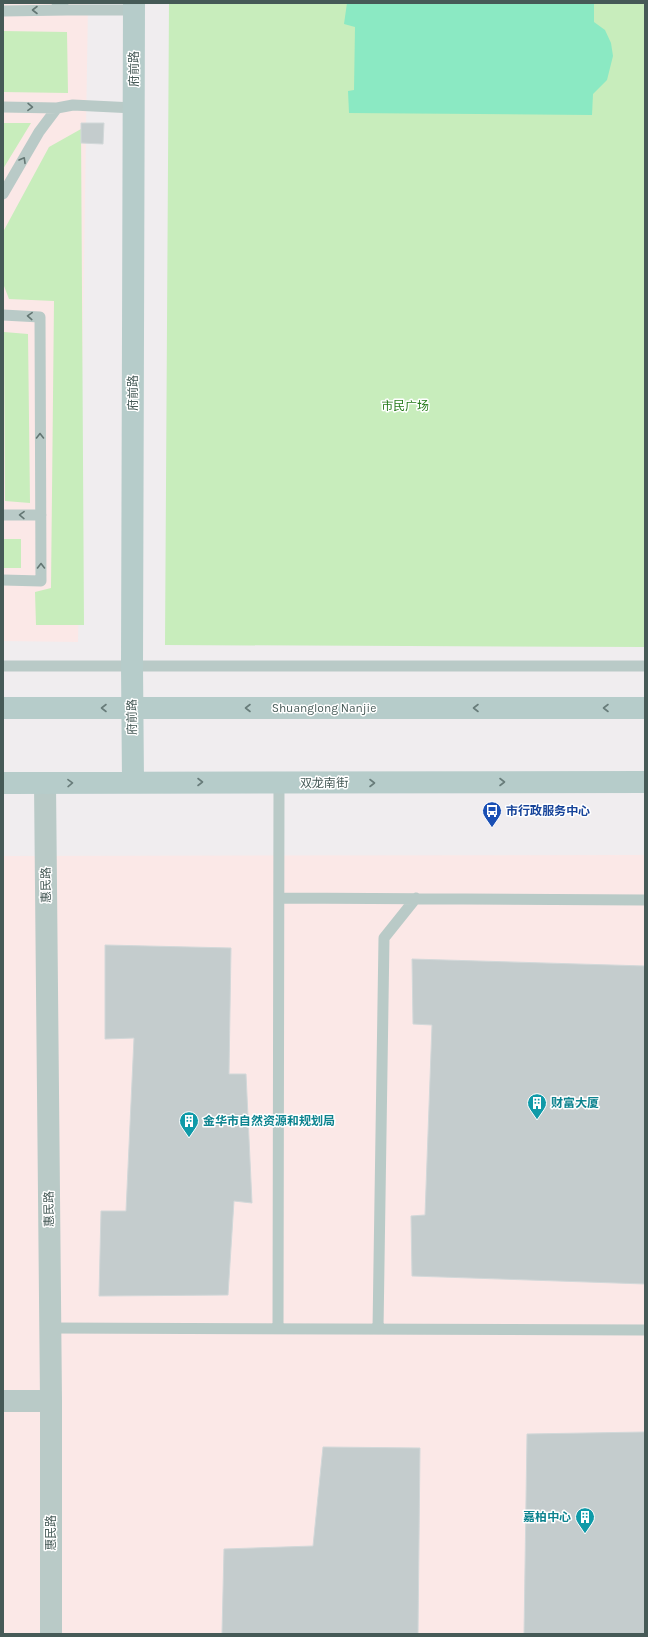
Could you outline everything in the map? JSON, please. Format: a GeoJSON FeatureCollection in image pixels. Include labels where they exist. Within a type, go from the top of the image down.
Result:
{"type":"FeatureCollection","features":[{"type":"Feature","properties":{"kind":"main road","name":"府前路"},"geometry":{"type":"LineString","coordinates":[[133,782],[134,6]]}},
{"type":"Feature","properties":{"kind":"main road","name":"Shuanglong Nanjie"},"geometry":{"type":"LineString","coordinates":[[3,708],[645,708]]}},
{"type":"Feature","properties":{"kind":"main road","name":"双龙南街"},"geometry":{"type":"LineString","coordinates":[[3,783],[645,782]]}},
{"type":"Feature","properties":{"kind":"street","name":"惠民路"},"geometry":{"type":"LineString","coordinates":[[45,783],[51,1328],[50,1634]]}},
{"type":"Feature","properties":{"kind":"street"},"geometry":{"type":"LineString","coordinates":[[3,1401],[51,1401]]}},
{"type":"Feature","properties":{"kind":"lane"},"geometry":{"type":"LineString","coordinates":[[57,3],[67,10]]}},
{"type":"Feature","properties":{"kind":"lane"},"geometry":{"type":"LineString","coordinates":[[3,11],[67,10],[134,6]]}},
{"type":"Feature","properties":{"kind":"lane"},"geometry":{"type":"LineString","coordinates":[[3,107],[57,108],[72,105],[134,108]]}},
{"type":"Feature","properties":{"kind":"lane"},"geometry":{"type":"LineString","coordinates":[[3,194],[39,132],[57,108]]}},
{"type":"Feature","properties":{"kind":"lane"},"geometry":{"type":"LineString","coordinates":[[3,315],[40,317],[41,581],[3,580]]}},
{"type":"Feature","properties":{"kind":"lane"},"geometry":{"type":"LineString","coordinates":[[3,515],[41,515]]}},
{"type":"Feature","properties":{"kind":"lane"},"geometry":{"type":"LineString","coordinates":[[3,666],[645,666]]}},
{"type":"Feature","properties":{"kind":"lane"},"geometry":{"type":"LineString","coordinates":[[278,1329],[279,783]]}},
{"type":"Feature","properties":{"kind":"lane"},"geometry":{"type":"LineString","coordinates":[[279,898],[645,900]]}},
{"type":"Feature","properties":{"kind":"lane"},"geometry":{"type":"LineString","coordinates":[[378,1329],[384,938],[416,898]]}},
{"type":"Feature","properties":{"kind":"lane"},"geometry":{"type":"LineString","coordinates":[[51,1328],[645,1330]]}},
{"type":"Feature","properties":{"kind":"shaded area"},"geometry":{"type":"Polygon","coordinates":[[[3,3],[88,3],[78,642],[3,641],[3,3]]]}},
{"type":"Feature","properties":{"kind":"shaded area"},"geometry":{"type":"Polygon","coordinates":[[[347,3],[594,3],[594,22],[605,30],[611,43],[613,56],[607,80],[593,94],[592,115],[349,113],[348,91],[354,90],[355,27],[344,24],[347,3]]]}},
{"type":"Feature","properties":{"kind":"shaded area"},"geometry":{"type":"Polygon","coordinates":[[[645,855],[645,1634],[3,1634],[3,856],[645,855]]]}},
{"type":"Feature","properties":{"kind":"green space","name":"市民广场"},"geometry":{"type":"Polygon","coordinates":[[[169,3],[645,3],[645,647],[165,645],[169,3]]]}},
{"type":"Feature","properties":{"kind":"green space"},"geometry":{"type":"Polygon","coordinates":[[[3,31],[67,32],[68,93],[3,92],[3,31]]]}},
{"type":"Feature","properties":{"kind":"green space"},"geometry":{"type":"Polygon","coordinates":[[[3,123],[31,123],[3,169],[3,123]]]}},
{"type":"Feature","properties":{"kind":"green space"},"geometry":{"type":"Polygon","coordinates":[[[81,129],[84,625],[36,625],[35,592],[51,588],[54,301],[9,299],[4,286],[3,232],[49,147],[81,129]]]}},
{"type":"Feature","properties":{"kind":"green space"},"geometry":{"type":"Polygon","coordinates":[[[4,332],[28,334],[30,503],[5,501],[4,332]]]}},
{"type":"Feature","properties":{"kind":"green space"},"geometry":{"type":"Polygon","coordinates":[[[3,539],[21,539],[21,568],[3,568],[3,539]]]}},
{"type":"Feature","properties":{"kind":"building"},"geometry":{"type":"Polygon","coordinates":[[[81,123],[104,123],[103,144],[81,143],[81,123]]]}},
{"type":"Feature","properties":{"kind":"building","name":"金华市自然资源和规划局"},"geometry":{"type":"Polygon","coordinates":[[[105,945],[231,948],[229,1074],[246,1074],[252,1203],[234,1201],[228,1295],[99,1296],[101,1211],[126,1211],[134,1038],[105,1039],[105,945]]]}},
{"type":"Feature","properties":{"kind":"building","name":"财富大厦"},"geometry":{"type":"Polygon","coordinates":[[[412,959],[645,966],[645,1284],[412,1276],[411,1216],[425,1215],[432,1025],[413,1024],[412,959]]]}},
{"type":"Feature","properties":{"kind":"building","name":"嘉柏中心"},"geometry":{"type":"Polygon","coordinates":[[[645,1432],[645,1634],[524,1634],[527,1434],[645,1432]]]}},
{"type":"Feature","properties":{"kind":"building"},"geometry":{"type":"Polygon","coordinates":[[[323,1447],[420,1448],[418,1634],[222,1634],[224,1549],[313,1546],[323,1447]]]}},
{"type":"Feature","properties":{"kind":"place","name":"市行政服务中心"},"geometry":{"type":"Point","coordinates":[492,828]}},
{"type":"Feature","properties":{"kind":"place","name":"财富大厦"},"geometry":{"type":"Point","coordinates":[537,1120]}},
{"type":"Feature","properties":{"kind":"place","name":"金华市自然资源和规划局"},"geometry":{"type":"Point","coordinates":[189,1138]}},
{"type":"Feature","properties":{"kind":"place","name":"嘉柏中心"},"geometry":{"type":"Point","coordinates":[585,1534]}}]}
